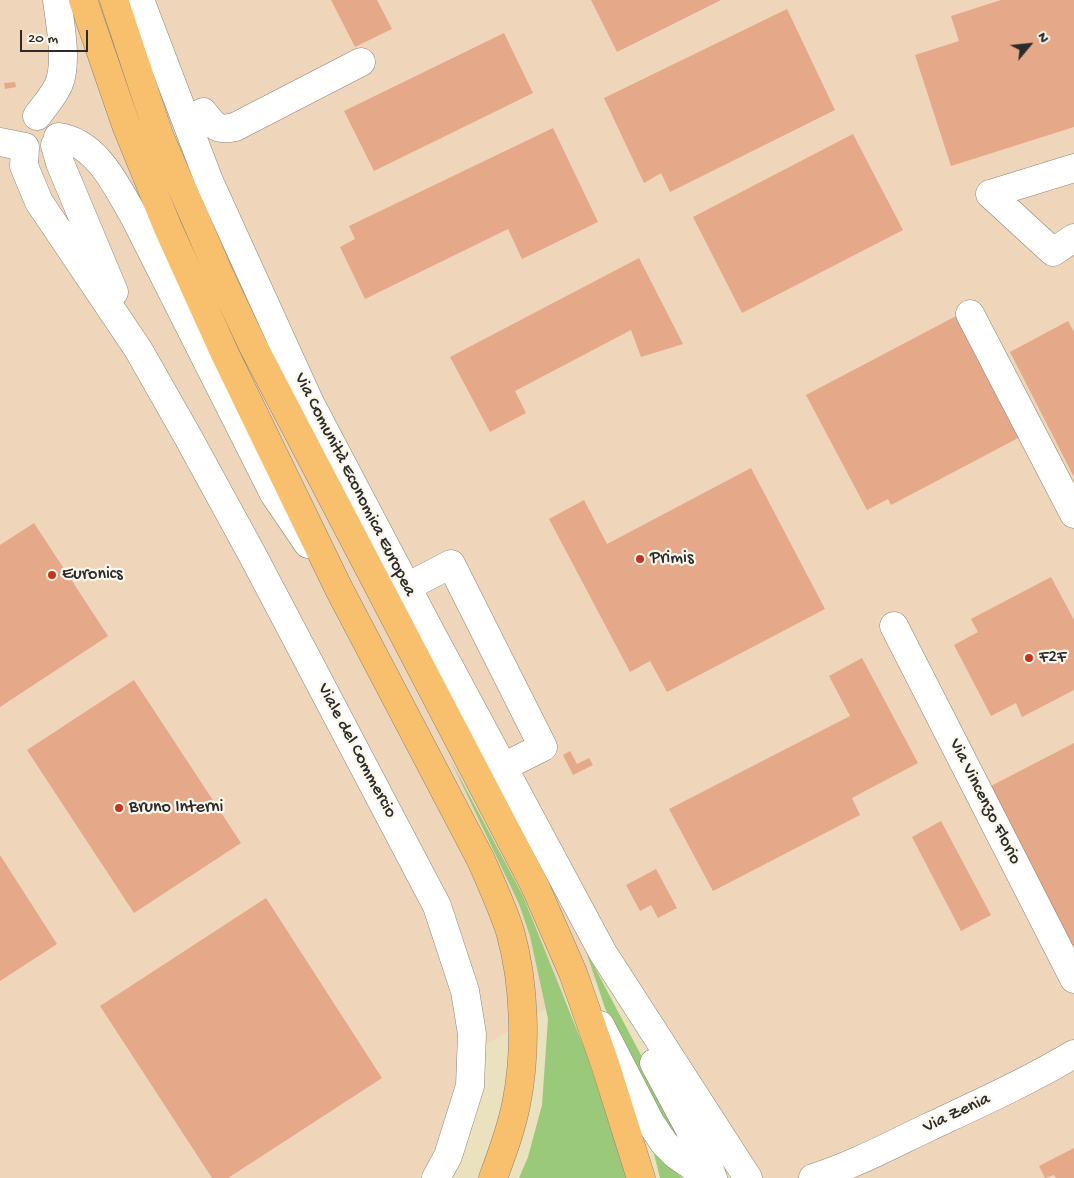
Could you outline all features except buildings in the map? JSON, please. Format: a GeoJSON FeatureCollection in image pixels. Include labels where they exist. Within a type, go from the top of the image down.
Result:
{"type":"FeatureCollection","features":[{"type":"Feature","properties":{"kind":"main road"},"geometry":{"type":"LineString","coordinates":[[83,0],[126,125],[168,228],[225,354],[339,589],[481,860],[510,931],[519,970],[522,1027],[521,1069],[516,1106],[506,1143],[493,1178]]}},
{"type":"Feature","properties":{"kind":"main road"},"geometry":{"type":"LineString","coordinates":[[114,0],[160,135],[221,278],[253,346],[535,886],[574,974],[606,1064],[641,1178]]}},
{"type":"Feature","properties":{"kind":"street"},"geometry":{"type":"LineString","coordinates":[[17,131],[60,81],[62,32],[57,0]]}},
{"type":"Feature","properties":{"kind":"street","name":"Via Comunità Economica Europea"},"geometry":{"type":"LineString","coordinates":[[140,0],[209,181],[310,403],[407,587],[507,764],[603,953]]}},
{"type":"Feature","properties":{"kind":"street"},"geometry":{"type":"LineString","coordinates":[[203,112],[215,126],[223,130],[235,127],[361,62]]}},
{"type":"Feature","properties":{"kind":"street"},"geometry":{"type":"LineString","coordinates":[[17,131],[45,117],[53,121],[58,128],[57,141],[60,162],[138,349]]}},
{"type":"Feature","properties":{"kind":"street"},"geometry":{"type":"LineString","coordinates":[[17,131],[24,166],[39,202],[138,349]]}},
{"type":"Feature","properties":{"kind":"street"},"geometry":{"type":"LineString","coordinates":[[57,141],[71,138],[87,149],[109,174],[135,218],[274,494],[339,589]]}},
{"type":"Feature","properties":{"kind":"street"},"geometry":{"type":"LineString","coordinates":[[1074,168],[990,194],[1053,252],[1074,238]]}},
{"type":"Feature","properties":{"kind":"street"},"geometry":{"type":"LineString","coordinates":[[970,314],[1074,514]]}},
{"type":"Feature","properties":{"kind":"street","name":"Viale del Commercio"},"geometry":{"type":"LineString","coordinates":[[138,349],[253,556],[437,906],[465,991],[472,1034],[470,1086],[448,1156],[436,1178]]}},
{"type":"Feature","properties":{"kind":"street"},"geometry":{"type":"LineString","coordinates":[[407,587],[451,564],[543,747],[507,764]]}},
{"type":"Feature","properties":{"kind":"street","name":"Via Vincenzo Florio"},"geometry":{"type":"LineString","coordinates":[[894,626],[1074,979]]}},
{"type":"Feature","properties":{"kind":"street"},"geometry":{"type":"LineString","coordinates":[[603,953],[640,1035],[709,1171]]}},
{"type":"Feature","properties":{"kind":"street"},"geometry":{"type":"LineString","coordinates":[[603,953],[748,1178]]}},
{"type":"Feature","properties":{"kind":"street"},"geometry":{"type":"LineString","coordinates":[[574,974],[650,1122],[670,1149],[709,1171]]}},
{"type":"Feature","properties":{"kind":"street","name":"Via Zenia"},"geometry":{"type":"LineString","coordinates":[[826,1175],[1040,1074],[1074,1054]]}},
{"type":"Feature","properties":{"kind":"shaded area"},"geometry":{"type":"Polygon","coordinates":[[[0,0],[1074,0],[1074,1178],[755,1178],[625,962],[460,1060],[445,1128],[419,1178],[0,1178],[0,0]]]}},
{"type":"Feature","properties":{"kind":"green space"},"geometry":{"type":"Polygon","coordinates":[[[450,759],[523,896],[585,1050],[628,1178],[519,1178],[528,1157],[542,1105],[548,1019],[530,936],[519,904],[450,759]]]}},
{"type":"Feature","properties":{"kind":"green space"},"geometry":{"type":"Polygon","coordinates":[[[586,951],[688,1144],[669,1133],[624,1049],[605,1008],[586,951]]]}},
{"type":"Feature","properties":{"kind":"green space"},"geometry":{"type":"Polygon","coordinates":[[[657,1153],[682,1178],[660,1178],[654,1154],[657,1153]]]}},
{"type":"Feature","properties":{"kind":"place","name":"Primis"},"geometry":{"type":"Point","coordinates":[640,559]}},
{"type":"Feature","properties":{"kind":"place","name":"Euronics"},"geometry":{"type":"Point","coordinates":[52,575]}},
{"type":"Feature","properties":{"kind":"place","name":"F2F"},"geometry":{"type":"Point","coordinates":[1029,658]}},
{"type":"Feature","properties":{"kind":"place","name":"Bruno Interni"},"geometry":{"type":"Point","coordinates":[119,808]}}]}
